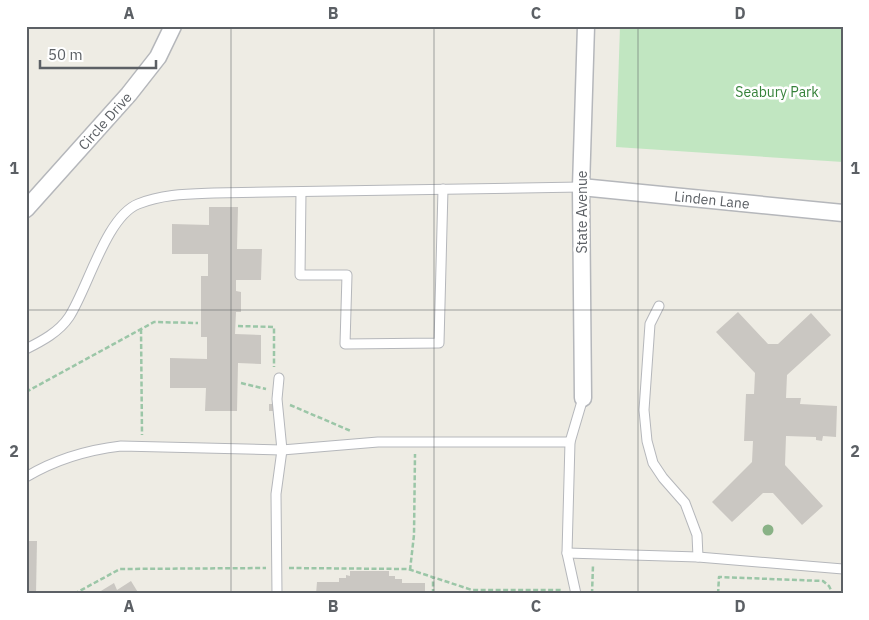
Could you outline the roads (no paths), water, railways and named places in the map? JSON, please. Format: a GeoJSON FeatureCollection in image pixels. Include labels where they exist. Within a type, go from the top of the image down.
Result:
{"type":"FeatureCollection","features":[{"type":"Feature","properties":{"kind":"street","name":"Circle Drive"},"geometry":{"type":"LineString","coordinates":[[26,209],[129,94],[158,58],[173,26]]}},
{"type":"Feature","properties":{"kind":"street","name":"State Avenue"},"geometry":{"type":"LineString","coordinates":[[582,398],[581,187],[586,26]]}},
{"type":"Feature","properties":{"kind":"street","name":"Linden Lane"},"geometry":{"type":"LineString","coordinates":[[581,187],[843,212]]}},
{"type":"Feature","properties":{"kind":"lane"},"geometry":{"type":"LineString","coordinates":[[26,349],[58,330],[69,318],[110,231],[123,215],[136,204],[176,195],[581,187]]}},
{"type":"Feature","properties":{"kind":"lane"},"geometry":{"type":"LineString","coordinates":[[301,192],[300,275],[347,275],[345,344],[439,343],[443,189]]}},
{"type":"Feature","properties":{"kind":"lane"},"geometry":{"type":"LineString","coordinates":[[659,306],[654,312],[650,324],[644,410],[647,441],[653,463],[663,478],[686,503],[697,535],[698,557]]}},
{"type":"Feature","properties":{"kind":"lane"},"geometry":{"type":"LineString","coordinates":[[276,375],[282,450],[276,494],[277,594]]}},
{"type":"Feature","properties":{"kind":"lane"},"geometry":{"type":"LineString","coordinates":[[576,592],[567,553],[570,442],[582,398]]}},
{"type":"Feature","properties":{"kind":"lane"},"geometry":{"type":"LineString","coordinates":[[26,477],[69,456],[95,449],[142,446],[282,450],[378,442],[570,442]]}},
{"type":"Feature","properties":{"kind":"lane"},"geometry":{"type":"LineString","coordinates":[[567,553],[698,557],[843,569]]}},
{"type":"Feature","properties":{"kind":"park label","name":"Seabury Park"},"geometry":{"type":"Point","coordinates":[777,92]}}]}
